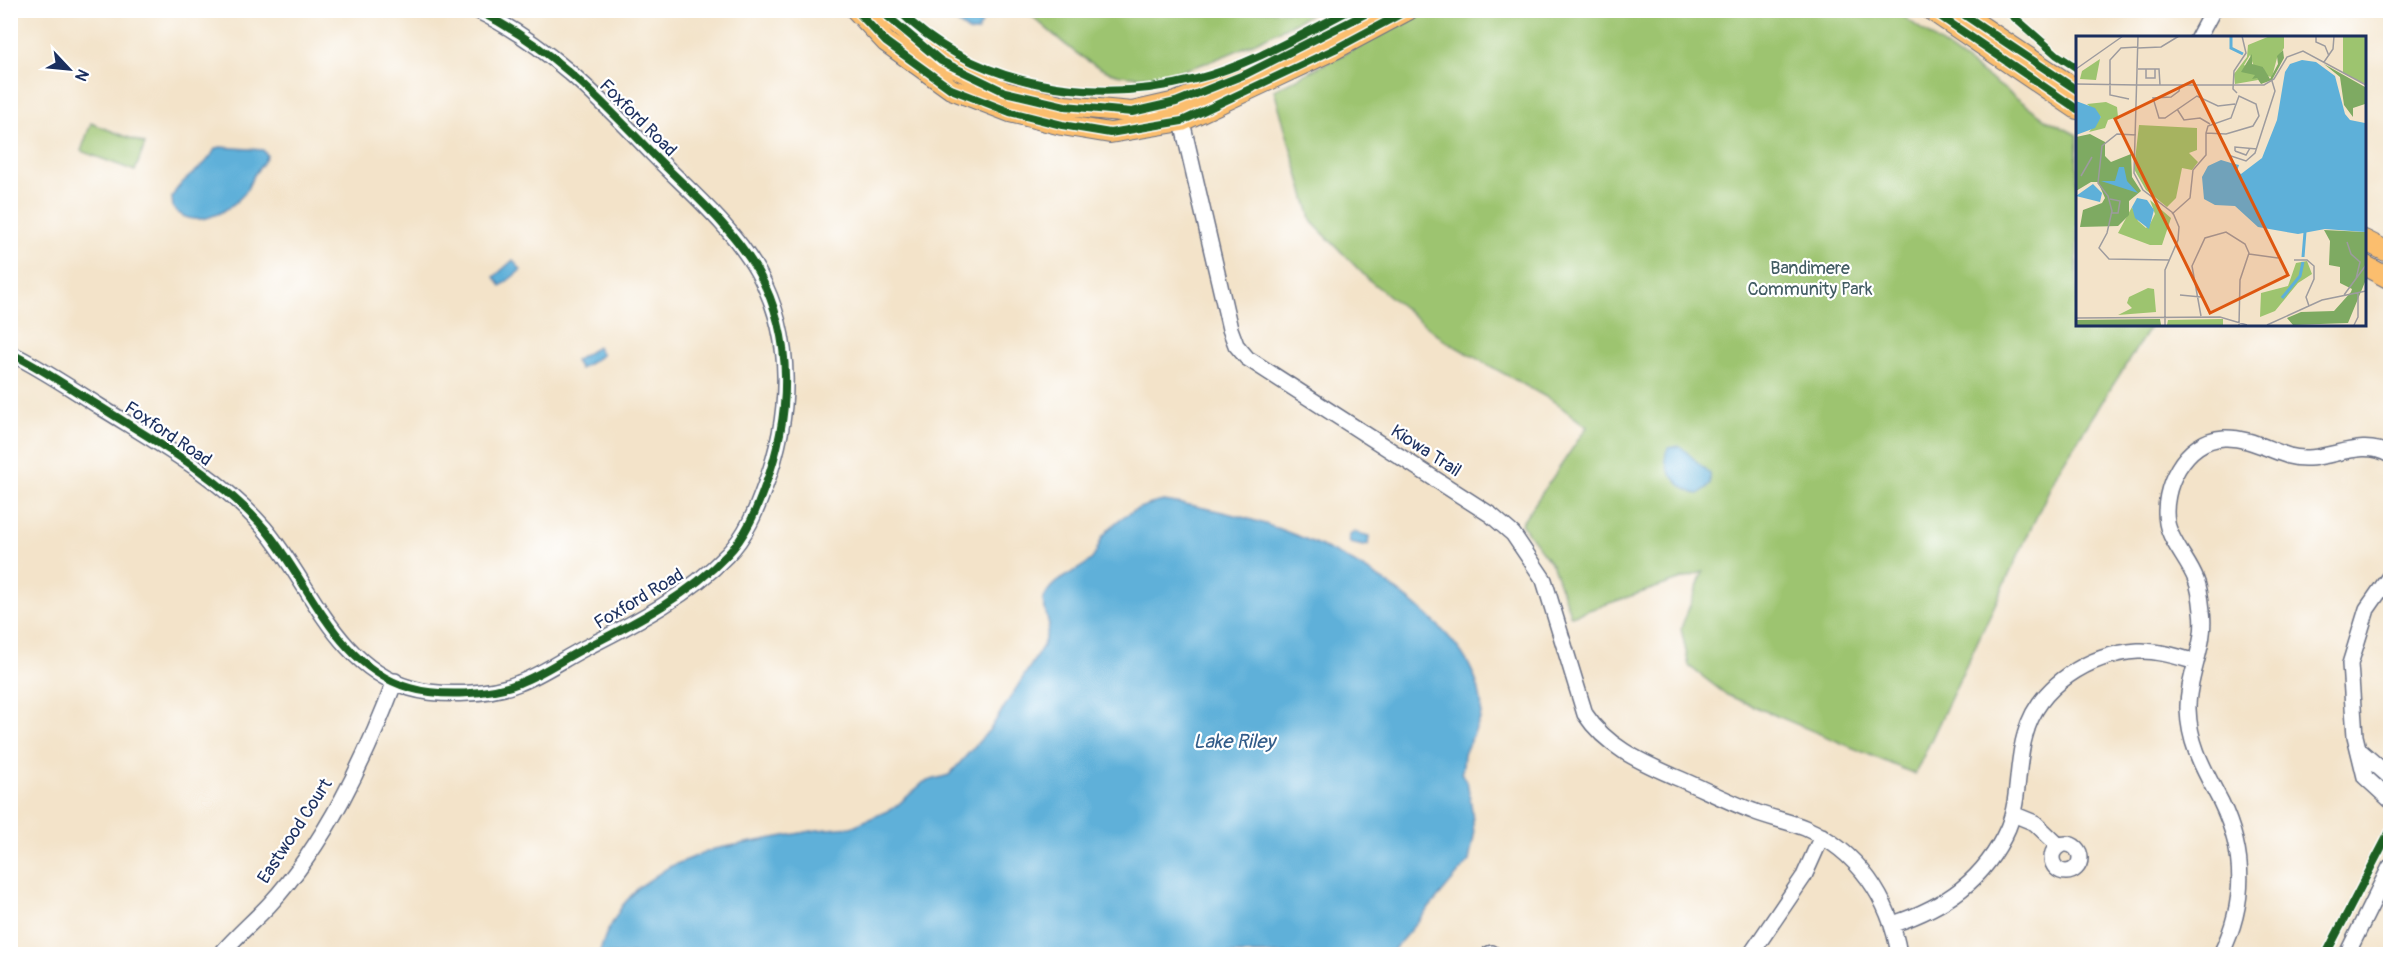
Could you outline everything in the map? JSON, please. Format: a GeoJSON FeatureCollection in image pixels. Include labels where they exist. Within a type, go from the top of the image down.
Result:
{"type":"FeatureCollection","features":[{"type":"Feature","properties":{"kind":"main road"},"geometry":{"type":"LineString","coordinates":[[856,10],[886,42],[951,88],[1010,112],[1062,125],[1110,133],[1179,111],[1335,49],[1408,10]]}},
{"type":"Feature","properties":{"kind":"main road"},"geometry":{"type":"LineString","coordinates":[[880,10],[941,61],[1005,92],[1065,106],[1132,112],[1179,111],[1373,10]]}},
{"type":"Feature","properties":{"kind":"main road"},"geometry":{"type":"LineString","coordinates":[[1931,10],[2076,108]]}},
{"type":"Feature","properties":{"kind":"main road"},"geometry":{"type":"LineString","coordinates":[[1957,10],[2076,89]]}},
{"type":"Feature","properties":{"kind":"main road"},"geometry":{"type":"LineString","coordinates":[[2365,240],[2391,253]]}},
{"type":"Feature","properties":{"kind":"main road"},"geometry":{"type":"LineString","coordinates":[[2365,266],[2391,279]]}},
{"type":"Feature","properties":{"kind":"street","name":"Foxford Road"},"geometry":{"type":"LineString","coordinates":[[10,353],[186,460],[263,528],[332,630],[360,661],[410,688],[453,696],[518,684],[642,619],[697,582],[729,553],[754,517],[779,445],[786,405],[786,364],[777,320],[760,275],[736,238],[609,109],[552,56],[512,27],[476,10]]}},
{"type":"Feature","properties":{"kind":"street"},"geometry":{"type":"LineString","coordinates":[[2199,36],[2213,10]]}},
{"type":"Feature","properties":{"kind":"street","name":"Kiowa Trail"},"geometry":{"type":"LineString","coordinates":[[1179,111],[1215,269],[1236,345],[1258,367],[1491,515],[1513,534],[1544,580],[1586,714],[1597,732],[1613,745],[1653,767],[1752,811],[1804,827],[1822,836],[1862,869],[1881,894],[1893,924],[1899,954]]}},
{"type":"Feature","properties":{"kind":"street"},"geometry":{"type":"LineString","coordinates":[[2221,954],[2232,932],[2239,905],[2241,874],[2236,838],[2221,803],[2199,764],[2191,736],[2188,708],[2203,626],[2197,581],[2168,526],[2166,509],[2169,486],[2179,468],[2196,449],[2222,438],[2245,440],[2292,457],[2320,456],[2358,447],[2378,448],[2391,455]]}},
{"type":"Feature","properties":{"kind":"street"},"geometry":{"type":"LineString","coordinates":[[2391,576],[2367,609],[2350,664],[2351,705],[2365,777],[2391,800]]}},
{"type":"Feature","properties":{"kind":"street"},"geometry":{"type":"LineString","coordinates":[[1893,924],[1940,906],[1963,890],[1982,872],[1996,851],[2013,814],[2025,733],[2037,708],[2053,688],[2081,667],[2103,657],[2140,651],[2165,654],[2196,662]]}},
{"type":"Feature","properties":{"kind":"street","name":"Eastwood Court"},"geometry":{"type":"LineString","coordinates":[[221,954],[242,929],[269,905],[324,828],[378,726],[395,681]]}},
{"type":"Feature","properties":{"kind":"street"},"geometry":{"type":"LineString","coordinates":[[2359,750],[2391,777]]}},
{"type":"Feature","properties":{"kind":"street"},"geometry":{"type":"LineString","coordinates":[[2013,814],[2035,823],[2060,846]]}},
{"type":"Feature","properties":{"kind":"street"},"geometry":{"type":"LineString","coordinates":[[1751,954],[1804,876],[1822,836]]}},
{"type":"Feature","properties":{"kind":"street"},"geometry":{"type":"LineString","coordinates":[[2347,954],[2391,867]]}},
{"type":"Feature","properties":{"kind":"green space"},"geometry":{"type":"Polygon","coordinates":[[[1026,11],[1316,11],[1269,36],[1211,61],[1152,76],[1125,76],[1102,69],[1082,57],[1026,11]]]}},
{"type":"Feature","properties":{"kind":"green space","name":"Bandimere Community Park"},"geometry":{"type":"Polygon","coordinates":[[[1427,11],[1896,11],[2046,119],[2076,134],[2076,326],[2151,326],[2058,471],[1915,774],[1727,695],[1689,666],[1681,628],[1703,572],[1571,616],[1553,566],[1521,524],[1587,427],[1553,401],[1445,341],[1369,280],[1312,222],[1274,90],[1427,11]]]}},
{"type":"Feature","properties":{"kind":"green space"},"geometry":{"type":"Polygon","coordinates":[[[91,123],[145,144],[135,171],[81,151],[91,123]]]}},
{"type":"Feature","properties":{"kind":"water"},"geometry":{"type":"Polygon","coordinates":[[[941,11],[979,11],[982,23],[977,32],[970,32],[941,11]]]}},
{"type":"Feature","properties":{"kind":"water"},"geometry":{"type":"Polygon","coordinates":[[[220,147],[263,150],[267,155],[245,193],[228,208],[219,214],[199,219],[181,215],[173,208],[172,197],[176,190],[211,156],[215,149],[220,147]]]}},
{"type":"Feature","properties":{"kind":"water"},"geometry":{"type":"Polygon","coordinates":[[[513,260],[521,270],[501,286],[494,277],[513,260]]]}},
{"type":"Feature","properties":{"kind":"water"},"geometry":{"type":"Polygon","coordinates":[[[597,347],[602,355],[580,369],[575,361],[597,347]]]}},
{"type":"Feature","properties":{"kind":"water"},"geometry":{"type":"Polygon","coordinates":[[[1680,446],[1710,474],[1710,485],[1699,494],[1679,483],[1666,463],[1668,448],[1680,446]]]}},
{"type":"Feature","properties":{"kind":"water","name":"Lake Riley"},"geometry":{"type":"Polygon","coordinates":[[[1164,501],[1235,515],[1304,538],[1337,554],[1399,592],[1427,615],[1446,633],[1469,664],[1478,688],[1481,715],[1464,754],[1461,773],[1467,781],[1472,810],[1474,836],[1469,861],[1390,954],[599,954],[606,934],[622,906],[639,887],[669,867],[714,849],[817,830],[851,827],[894,808],[924,782],[949,775],[991,728],[1043,646],[1049,625],[1043,601],[1046,593],[1057,582],[1091,560],[1102,538],[1116,522],[1147,505],[1164,501]]]}},
{"type":"Feature","properties":{"kind":"water"},"geometry":{"type":"Polygon","coordinates":[[[1354,532],[1369,536],[1368,545],[1350,543],[1349,536],[1354,532]]]}},
{"type":"Feature","properties":{"kind":"cycle path"},"geometry":{"type":"LineString","coordinates":[[10,353],[186,461],[227,492],[264,528],[343,642],[362,661],[384,677],[410,688],[450,694],[494,690],[519,683],[644,617],[680,595],[734,548],[750,523],[774,460],[784,406],[785,378],[778,324],[770,298],[758,272],[736,239],[612,112],[550,56],[527,39],[476,10]]}},
{"type":"Feature","properties":{"kind":"cycle path"},"geometry":{"type":"LineString","coordinates":[[856,10],[886,42],[951,89],[1010,112],[1062,125],[1110,133],[1182,121],[1335,49],[1408,10]]}},
{"type":"Feature","properties":{"kind":"cycle path"},"geometry":{"type":"LineString","coordinates":[[880,10],[941,61],[1005,92],[1065,106],[1132,112],[1176,102],[1246,74],[1373,10]]}},
{"type":"Feature","properties":{"kind":"cycle path"},"geometry":{"type":"LineString","coordinates":[[898,10],[929,36],[963,57],[999,73],[1037,84],[1077,89],[1117,90],[1157,87],[1216,73],[1275,49],[1350,10]]}},
{"type":"Feature","properties":{"kind":"cycle path"},"geometry":{"type":"LineString","coordinates":[[1931,10],[2076,108]]}},
{"type":"Feature","properties":{"kind":"cycle path"},"geometry":{"type":"LineString","coordinates":[[1957,10],[2076,89]]}},
{"type":"Feature","properties":{"kind":"cycle path"},"geometry":{"type":"LineString","coordinates":[[2006,10],[2057,55],[2076,67]]}},
{"type":"Feature","properties":{"kind":"cycle path"},"geometry":{"type":"LineString","coordinates":[[2326,954],[2390,831]]}}]}
